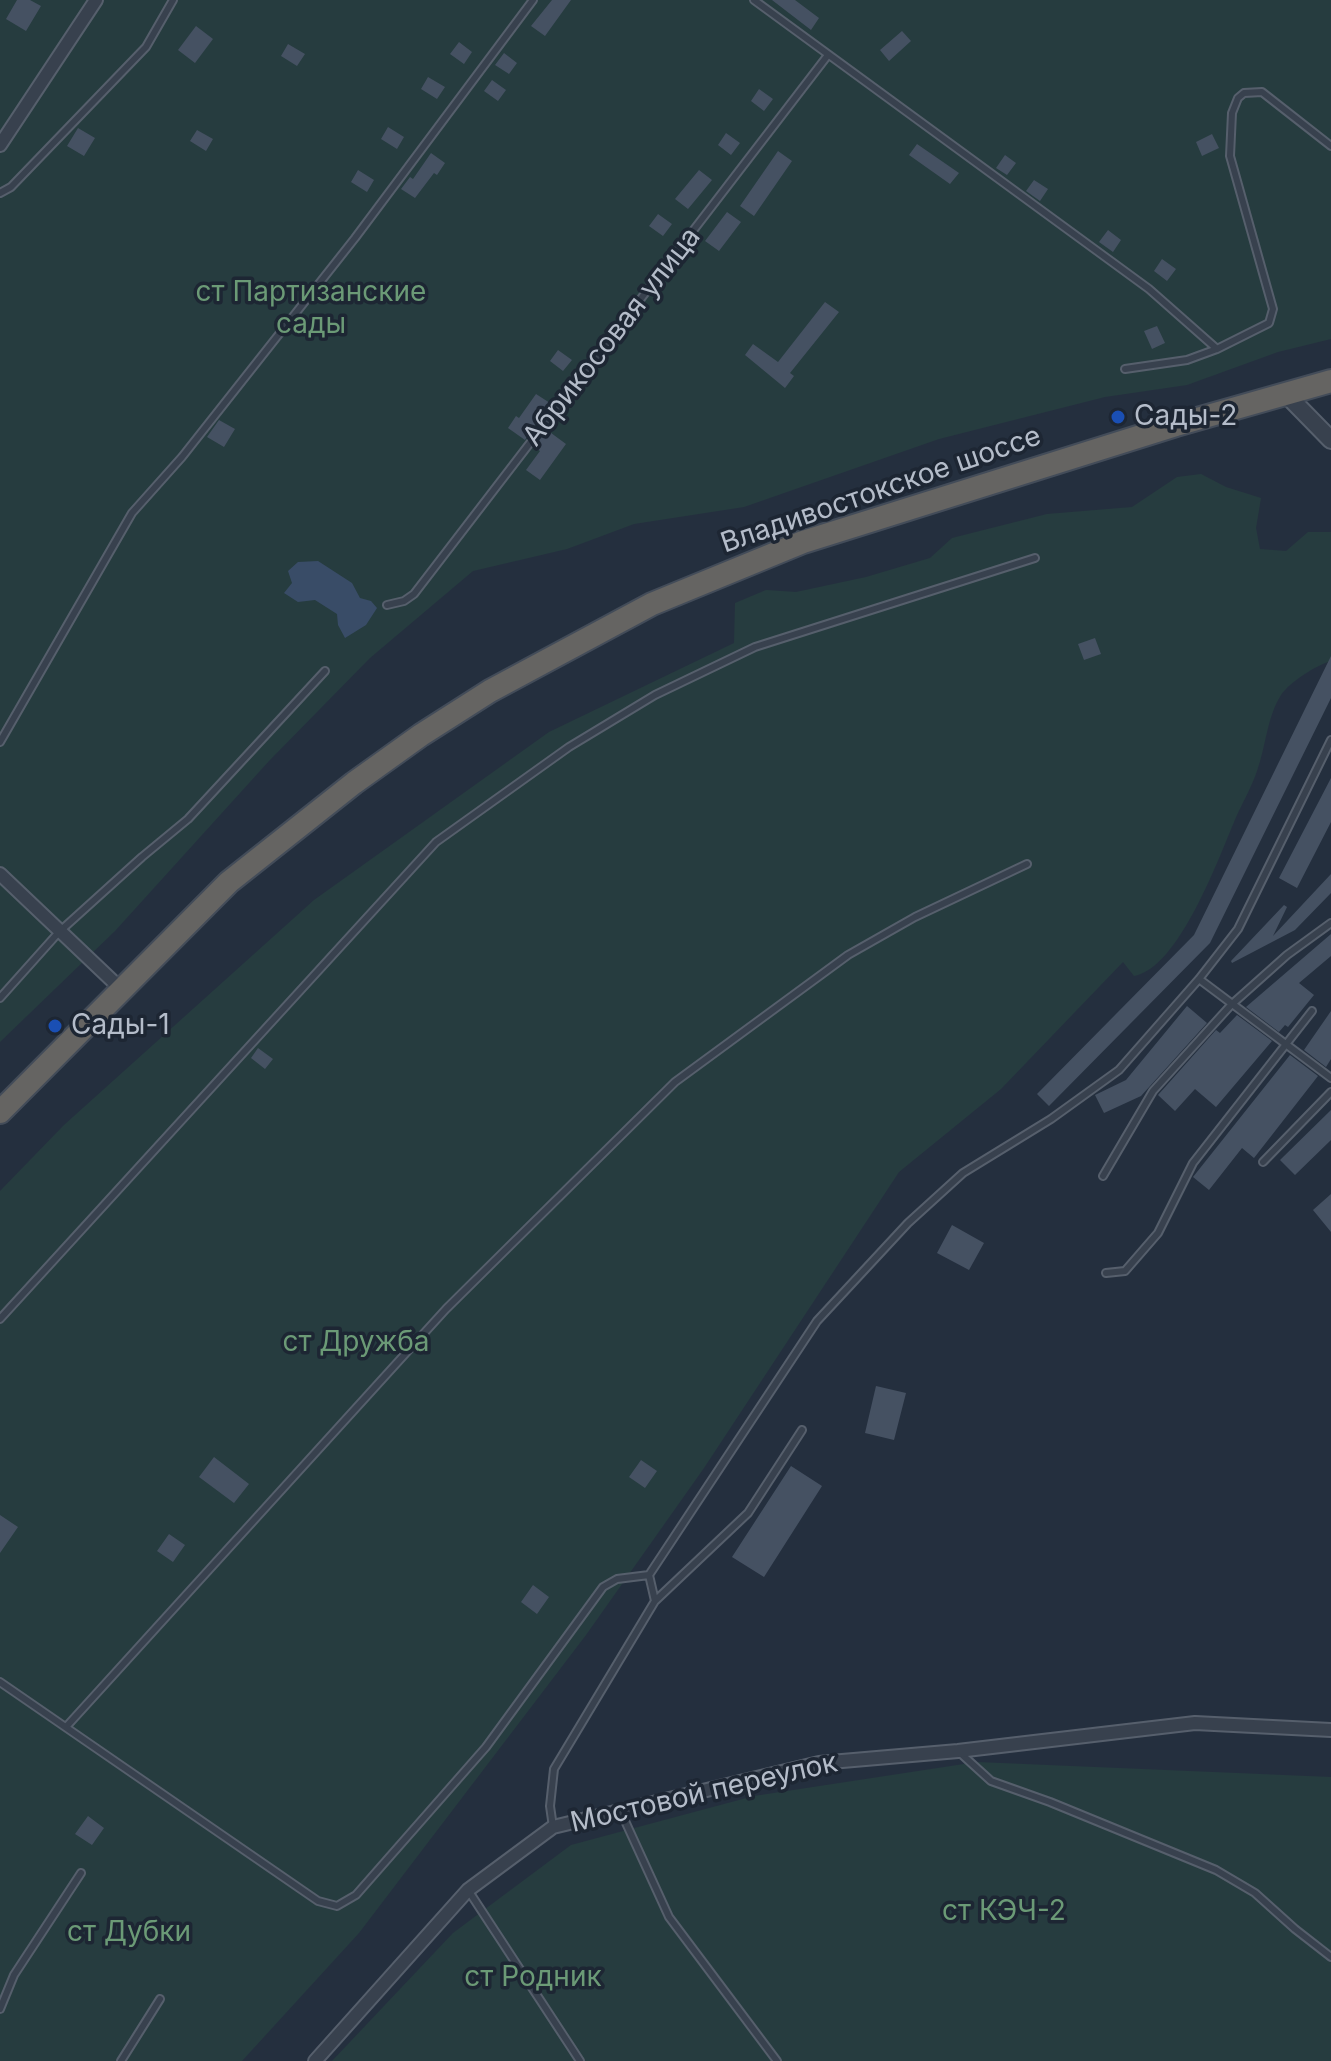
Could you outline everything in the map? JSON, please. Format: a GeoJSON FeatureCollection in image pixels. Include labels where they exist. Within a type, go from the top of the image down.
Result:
{"type":"FeatureCollection","features":[{"type":"Feature","properties":{"kind":"highway","name":"Владивостокское шоссе"},"geometry":{"type":"LineString","coordinates":[[0,1112],[229,882],[365,775],[490,691],[652,604],[803,542],[1176,425],[1331,381]]}},
{"type":"Feature","properties":{"kind":"street"},"geometry":{"type":"LineString","coordinates":[[0,145],[96,0]]}},
{"type":"Feature","properties":{"kind":"street"},"geometry":{"type":"LineString","coordinates":[[1287,395],[1331,440]]}},
{"type":"Feature","properties":{"kind":"street"},"geometry":{"type":"LineString","coordinates":[[0,874],[121,989]]}},
{"type":"Feature","properties":{"kind":"street","name":"Мостовой переулок"},"geometry":{"type":"LineString","coordinates":[[315,2061],[468,1890],[553,1827],[819,1763],[958,1751],[1195,1723],[1331,1730]]}},
{"type":"Feature","properties":{"kind":"lane"},"geometry":{"type":"LineString","coordinates":[[0,193],[11,187],[146,47],[173,0]]}},
{"type":"Feature","properties":{"kind":"lane"},"geometry":{"type":"LineString","coordinates":[[0,742],[132,513],[182,457],[355,238],[533,0]]}},
{"type":"Feature","properties":{"kind":"lane"},"geometry":{"type":"LineString","coordinates":[[754,0],[1149,289],[1217,349]]}},
{"type":"Feature","properties":{"kind":"lane","name":"Абрикосовая улица"},"geometry":{"type":"LineString","coordinates":[[387,605],[404,601],[414,594],[828,55]]}},
{"type":"Feature","properties":{"kind":"lane"},"geometry":{"type":"LineString","coordinates":[[1125,369],[1187,360],[1269,323],[1272,316],[1273,309],[1230,156],[1232,113],[1238,98],[1244,93],[1262,92],[1331,146]]}},
{"type":"Feature","properties":{"kind":"lane"},"geometry":{"type":"LineString","coordinates":[[0,1319],[436,842],[569,747],[655,695],[755,647],[1035,558]]}},
{"type":"Feature","properties":{"kind":"lane"},"geometry":{"type":"LineString","coordinates":[[0,998],[59,932],[188,819],[325,671]]}},
{"type":"Feature","properties":{"kind":"lane"},"geometry":{"type":"LineString","coordinates":[[655,1601],[649,1575],[817,1321],[908,1223],[963,1173],[1051,1119],[1119,1070],[1199,979],[1238,929],[1331,740]]}},
{"type":"Feature","properties":{"kind":"lane"},"geometry":{"type":"LineString","coordinates":[[66,1727],[446,1309],[675,1082],[848,955],[915,917],[1027,864]]}},
{"type":"Feature","properties":{"kind":"lane"},"geometry":{"type":"LineString","coordinates":[[1103,1176],[1153,1091],[1231,1005],[1287,955],[1331,923]]}},
{"type":"Feature","properties":{"kind":"lane"},"geometry":{"type":"LineString","coordinates":[[1199,979],[1331,1078]]}},
{"type":"Feature","properties":{"kind":"lane"},"geometry":{"type":"LineString","coordinates":[[1106,1273],[1125,1271],[1158,1233],[1193,1163],[1312,1011]]}},
{"type":"Feature","properties":{"kind":"lane"},"geometry":{"type":"LineString","coordinates":[[1263,1162],[1331,1092]]}},
{"type":"Feature","properties":{"kind":"lane"},"geometry":{"type":"LineString","coordinates":[[553,1827],[550,1806],[554,1769],[655,1601],[748,1513],[802,1430]]}},
{"type":"Feature","properties":{"kind":"lane"},"geometry":{"type":"LineString","coordinates":[[0,1682],[318,1901],[337,1906],[356,1895],[486,1747],[603,1587],[617,1579],[649,1575]]}},
{"type":"Feature","properties":{"kind":"lane"},"geometry":{"type":"LineString","coordinates":[[958,1751],[991,1781],[1216,1870],[1255,1893],[1331,1957]]}},
{"type":"Feature","properties":{"kind":"lane"},"geometry":{"type":"LineString","coordinates":[[620,1810],[669,1917],[777,2061]]}},
{"type":"Feature","properties":{"kind":"lane"},"geometry":{"type":"LineString","coordinates":[[0,2009],[14,1975],[81,1873]]}},
{"type":"Feature","properties":{"kind":"lane"},"geometry":{"type":"LineString","coordinates":[[468,1890],[580,2061]]}},
{"type":"Feature","properties":{"kind":"lane"},"geometry":{"type":"LineString","coordinates":[[121,2061],[160,1999]]}},
{"type":"Feature","properties":{"kind":"green space","name":"ст Партизанские сады"},"geometry":{"type":"Polygon","coordinates":[[[0,0],[1331,0],[1331,339],[1278,352],[1187,385],[1105,397],[939,439],[744,507],[634,524],[567,549],[473,571],[370,658],[269,761],[115,931],[0,1042],[0,0]]]}},
{"type":"Feature","properties":{"kind":"green space","name":"ст Дружба"},"geometry":{"type":"Polygon","coordinates":[[[1201,474],[1226,487],[1261,498],[1256,528],[1260,549],[1286,551],[1308,532],[1331,532],[1331,661],[1304,675],[1281,695],[1253,782],[1196,907],[1167,953],[1151,968],[1134,976],[1123,962],[1001,1089],[899,1172],[704,1468],[586,1635],[359,1933],[242,2061],[0,2061],[0,1191],[64,1125],[314,900],[549,732],[734,643],[735,603],[766,590],[796,592],[866,577],[930,558],[952,538],[1047,514],[1132,507],[1177,477],[1201,474]]]}},
{"type":"Feature","properties":{"kind":"green space","name":"ст КЭЧ-2"},"geometry":{"type":"Polygon","coordinates":[[[977,1762],[1331,1777],[1331,2061],[332,2061],[453,1933],[571,1845],[754,1796],[977,1762]]]}},
{"type":"Feature","properties":{"kind":"water"},"geometry":{"type":"Polygon","coordinates":[[[318,561],[352,583],[360,598],[371,601],[377,608],[366,625],[345,638],[338,625],[337,614],[315,600],[298,602],[284,593],[292,583],[288,571],[298,562],[318,561]]]}},
{"type":"Feature","properties":{"kind":"building"},"geometry":{"type":"Polygon","coordinates":[[[17,0],[30,0],[41,6],[26,31],[6,19],[17,0]]]}},
{"type":"Feature","properties":{"kind":"building"},"geometry":{"type":"Polygon","coordinates":[[[552,0],[571,0],[545,36],[531,26],[552,0]]]}},
{"type":"Feature","properties":{"kind":"building"},"geometry":{"type":"Polygon","coordinates":[[[772,0],[795,0],[819,18],[811,30],[772,0]]]}},
{"type":"Feature","properties":{"kind":"building"},"geometry":{"type":"Polygon","coordinates":[[[196,26],[213,39],[195,63],[178,50],[196,26]]]}},
{"type":"Feature","properties":{"kind":"building"},"geometry":{"type":"Polygon","coordinates":[[[902,31],[911,41],[889,61],[880,50],[902,31]]]}},
{"type":"Feature","properties":{"kind":"building"},"geometry":{"type":"Polygon","coordinates":[[[459,42],[472,52],[464,64],[450,54],[459,42]]]}},
{"type":"Feature","properties":{"kind":"building"},"geometry":{"type":"Polygon","coordinates":[[[288,44],[305,54],[297,66],[281,56],[288,44]]]}},
{"type":"Feature","properties":{"kind":"building"},"geometry":{"type":"Polygon","coordinates":[[[504,53],[517,63],[509,74],[495,65],[504,53]]]}},
{"type":"Feature","properties":{"kind":"building"},"geometry":{"type":"Polygon","coordinates":[[[428,77],[445,87],[437,99],[421,89],[428,77]]]}},
{"type":"Feature","properties":{"kind":"building"},"geometry":{"type":"Polygon","coordinates":[[[492,80],[506,90],[498,101],[484,91],[492,80]]]}},
{"type":"Feature","properties":{"kind":"building"},"geometry":{"type":"Polygon","coordinates":[[[759,89],[773,99],[764,111],[751,101],[759,89]]]}},
{"type":"Feature","properties":{"kind":"building"},"geometry":{"type":"Polygon","coordinates":[[[388,127],[404,137],[397,149],[381,139],[388,127]]]}},
{"type":"Feature","properties":{"kind":"building"},"geometry":{"type":"Polygon","coordinates":[[[78,128],[95,138],[84,156],[67,146],[78,128]]]}},
{"type":"Feature","properties":{"kind":"building"},"geometry":{"type":"Polygon","coordinates":[[[197,130],[213,139],[206,151],[190,141],[197,130]]]}},
{"type":"Feature","properties":{"kind":"building"},"geometry":{"type":"Polygon","coordinates":[[[726,133],[740,143],[731,155],[718,145],[726,133]]]}},
{"type":"Feature","properties":{"kind":"building"},"geometry":{"type":"Polygon","coordinates":[[[1212,134],[1219,148],[1202,156],[1196,142],[1212,134]]]}},
{"type":"Feature","properties":{"kind":"building"},"geometry":{"type":"Polygon","coordinates":[[[917,144],[959,173],[950,184],[909,155],[917,144]]]}},
{"type":"Feature","properties":{"kind":"building"},"geometry":{"type":"Polygon","coordinates":[[[778,151],[792,161],[754,216],[740,206],[778,151]]]}},
{"type":"Feature","properties":{"kind":"building"},"geometry":{"type":"Polygon","coordinates":[[[431,153],[445,163],[415,198],[401,189],[410,177],[413,179],[431,153]]]}},
{"type":"Feature","properties":{"kind":"building"},"geometry":{"type":"Polygon","coordinates":[[[1005,155],[1016,163],[1007,175],[996,168],[1005,155]]]}},
{"type":"Feature","properties":{"kind":"building"},"geometry":{"type":"Polygon","coordinates":[[[358,170],[374,180],[367,192],[351,182],[358,170]]]}},
{"type":"Feature","properties":{"kind":"building"},"geometry":{"type":"Polygon","coordinates":[[[699,170],[712,180],[688,209],[675,199],[699,170]]]}},
{"type":"Feature","properties":{"kind":"building"},"geometry":{"type":"Polygon","coordinates":[[[1034,180],[1048,189],[1040,201],[1026,191],[1034,180]]]}},
{"type":"Feature","properties":{"kind":"building"},"geometry":{"type":"Polygon","coordinates":[[[727,212],[741,222],[719,251],[705,241],[727,212]]]}},
{"type":"Feature","properties":{"kind":"building"},"geometry":{"type":"Polygon","coordinates":[[[658,214],[672,224],[663,236],[649,226],[658,214]]]}},
{"type":"Feature","properties":{"kind":"building"},"geometry":{"type":"Polygon","coordinates":[[[1108,230],[1121,240],[1113,252],[1099,242],[1108,230]]]}},
{"type":"Feature","properties":{"kind":"building"},"geometry":{"type":"Polygon","coordinates":[[[1162,259],[1176,269],[1167,281],[1154,271],[1162,259]]]}},
{"type":"Feature","properties":{"kind":"building"},"geometry":{"type":"Polygon","coordinates":[[[825,302],[839,312],[790,373],[794,376],[785,388],[745,355],[753,344],[778,362],[825,302]]]}},
{"type":"Feature","properties":{"kind":"building"},"geometry":{"type":"Polygon","coordinates":[[[1157,326],[1165,343],[1152,349],[1144,331],[1157,326]]]}},
{"type":"Feature","properties":{"kind":"building"},"geometry":{"type":"Polygon","coordinates":[[[558,350],[572,360],[563,371],[550,361],[558,350]]]}},
{"type":"Feature","properties":{"kind":"building"},"geometry":{"type":"Polygon","coordinates":[[[536,394],[550,403],[525,440],[508,428],[536,394]]]}},
{"type":"Feature","properties":{"kind":"building"},"geometry":{"type":"Polygon","coordinates":[[[219,420],[235,429],[224,447],[207,437],[219,420]]]}},
{"type":"Feature","properties":{"kind":"building"},"geometry":{"type":"Polygon","coordinates":[[[547,430],[566,444],[540,480],[526,470],[540,451],[534,447],[547,430]]]}},
{"type":"Feature","properties":{"kind":"building"},"geometry":{"type":"Polygon","coordinates":[[[1095,638],[1101,654],[1084,660],[1078,644],[1095,638]]]}},
{"type":"Feature","properties":{"kind":"building"},"geometry":{"type":"Polygon","coordinates":[[[1331,656],[1331,698],[1210,943],[1049,1106],[1037,1094],[1194,935],[1331,656]]]}},
{"type":"Feature","properties":{"kind":"building"},"geometry":{"type":"Polygon","coordinates":[[[1331,778],[1331,822],[1297,888],[1279,878],[1331,778]]]}},
{"type":"Feature","properties":{"kind":"building"},"geometry":{"type":"Polygon","coordinates":[[[1331,874],[1331,893],[1295,930],[1232,963],[1284,905],[1287,907],[1273,936],[1331,874]]]}},
{"type":"Feature","properties":{"kind":"building"},"geometry":{"type":"Polygon","coordinates":[[[1331,934],[1331,956],[1299,983],[1314,995],[1288,1027],[1285,1025],[1279,1032],[1246,1007],[1331,934]]]}},
{"type":"Feature","properties":{"kind":"building"},"geometry":{"type":"Polygon","coordinates":[[[1187,1006],[1207,1023],[1141,1096],[1104,1113],[1095,1095],[1126,1080],[1187,1006]]]}},
{"type":"Feature","properties":{"kind":"building"},"geometry":{"type":"Polygon","coordinates":[[[1331,1011],[1331,1059],[1326,1067],[1304,1050],[1331,1011]]]}},
{"type":"Feature","properties":{"kind":"building"},"geometry":{"type":"Polygon","coordinates":[[[1237,1015],[1272,1041],[1216,1107],[1195,1089],[1175,1111],[1158,1095],[1216,1030],[1220,1033],[1237,1015]]]}},
{"type":"Feature","properties":{"kind":"building"},"geometry":{"type":"Polygon","coordinates":[[[258,1048],[273,1059],[265,1069],[251,1058],[258,1048]]]}},
{"type":"Feature","properties":{"kind":"building"},"geometry":{"type":"Polygon","coordinates":[[[1290,1055],[1318,1076],[1254,1158],[1242,1148],[1209,1190],[1193,1177],[1290,1055]]]}},
{"type":"Feature","properties":{"kind":"building"},"geometry":{"type":"Polygon","coordinates":[[[1331,1110],[1331,1140],[1295,1175],[1280,1160],[1331,1110]]]}},
{"type":"Feature","properties":{"kind":"building"},"geometry":{"type":"Polygon","coordinates":[[[1331,1194],[1331,1232],[1313,1210],[1331,1194]]]}},
{"type":"Feature","properties":{"kind":"building"},"geometry":{"type":"Polygon","coordinates":[[[952,1225],[984,1243],[969,1270],[937,1253],[952,1225]]]}},
{"type":"Feature","properties":{"kind":"building"},"geometry":{"type":"Polygon","coordinates":[[[876,1386],[906,1393],[894,1440],[865,1433],[876,1386]]]}},
{"type":"Feature","properties":{"kind":"building"},"geometry":{"type":"Polygon","coordinates":[[[214,1457],[249,1484],[234,1503],[199,1477],[214,1457]]]}},
{"type":"Feature","properties":{"kind":"building"},"geometry":{"type":"Polygon","coordinates":[[[641,1460],[657,1471],[645,1488],[629,1477],[641,1460]]]}},
{"type":"Feature","properties":{"kind":"building"},"geometry":{"type":"Polygon","coordinates":[[[791,1466],[822,1486],[764,1577],[732,1557],[791,1466]]]}},
{"type":"Feature","properties":{"kind":"building"},"geometry":{"type":"Polygon","coordinates":[[[0,1515],[18,1527],[0,1553],[0,1515]]]}},
{"type":"Feature","properties":{"kind":"building"},"geometry":{"type":"Polygon","coordinates":[[[169,1534],[185,1545],[173,1562],[157,1551],[169,1534]]]}},
{"type":"Feature","properties":{"kind":"building"},"geometry":{"type":"Polygon","coordinates":[[[533,1585],[549,1597],[537,1614],[521,1602],[533,1585]]]}},
{"type":"Feature","properties":{"kind":"building"},"geometry":{"type":"Polygon","coordinates":[[[88,1816],[104,1828],[92,1845],[75,1834],[88,1816]]]}},
{"type":"Feature","properties":{"kind":"place","name":"Сады-2"},"geometry":{"type":"Point","coordinates":[1118,417]}},
{"type":"Feature","properties":{"kind":"place","name":"Сады-1"},"geometry":{"type":"Point","coordinates":[55,1026]}},
{"type":"Feature","properties":{"kind":"park label","name":"ст Дубки"},"geometry":{"type":"Point","coordinates":[129,1933]}},
{"type":"Feature","properties":{"kind":"park label","name":"ст Родник"},"geometry":{"type":"Point","coordinates":[533,1978]}}]}
